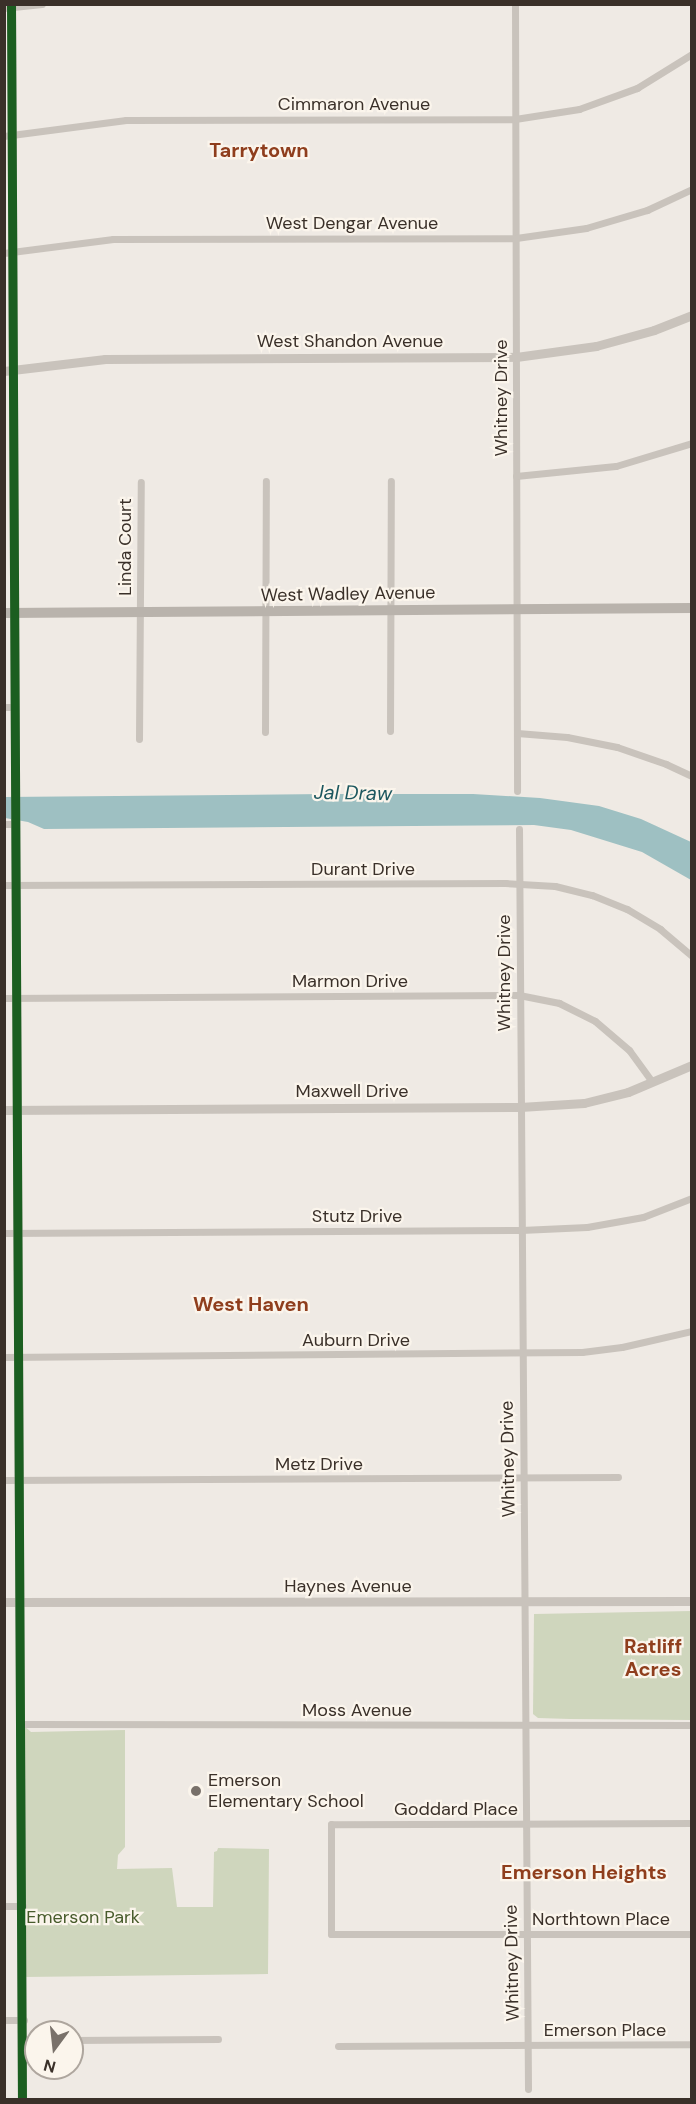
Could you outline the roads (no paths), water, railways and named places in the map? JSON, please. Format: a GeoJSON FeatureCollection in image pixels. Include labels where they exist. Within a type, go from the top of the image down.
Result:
{"type":"FeatureCollection","features":[{"type":"Feature","properties":{"kind":"main road","name":"West Wadley Avenue"},"geometry":{"type":"LineString","coordinates":[[9,613],[692,608]]}},
{"type":"Feature","properties":{"kind":"street"},"geometry":{"type":"LineString","coordinates":[[4,2020],[24,2020],[15,998],[9,824],[14,796],[9,725],[9,7],[42,4]]}},
{"type":"Feature","properties":{"kind":"street","name":"Whitney Drive"},"geometry":{"type":"LineString","coordinates":[[515,4],[517,791]]}},
{"type":"Feature","properties":{"kind":"street","name":"Cimmaron Avenue"},"geometry":{"type":"LineString","coordinates":[[8,136],[126,120],[515,118],[589,105],[637,88],[692,54]]}},
{"type":"Feature","properties":{"kind":"street","name":"West Dengar Avenue"},"geometry":{"type":"LineString","coordinates":[[8,253],[113,239],[516,238],[586,228],[647,210],[692,189]]}},
{"type":"Feature","properties":{"kind":"street","name":"West Shandon Avenue"},"geometry":{"type":"LineString","coordinates":[[9,371],[105,360],[516,357],[596,346],[654,330],[692,315]]}},
{"type":"Feature","properties":{"kind":"street"},"geometry":{"type":"LineString","coordinates":[[516,476],[616,466],[692,442]]}},
{"type":"Feature","properties":{"kind":"street"},"geometry":{"type":"LineString","coordinates":[[390,731],[391,481]]}},
{"type":"Feature","properties":{"kind":"street","name":"Linda Court"},"geometry":{"type":"LineString","coordinates":[[139,739],[138,612],[141,601],[141,482]]}},
{"type":"Feature","properties":{"kind":"street"},"geometry":{"type":"LineString","coordinates":[[265,732],[266,482]]}},
{"type":"Feature","properties":{"kind":"street"},"geometry":{"type":"LineString","coordinates":[[517,733],[567,737],[617,747],[666,764],[692,776]]}},
{"type":"Feature","properties":{"kind":"street","name":"Whitney Drive"},"geometry":{"type":"LineString","coordinates":[[519,829],[520,1230],[528,2089]]}},
{"type":"Feature","properties":{"kind":"street","name":"Durant Drive"},"geometry":{"type":"LineString","coordinates":[[10,886],[518,883],[555,886],[592,895],[627,909],[660,928],[692,956]]}},
{"type":"Feature","properties":{"kind":"street","name":"Marmon Drive"},"geometry":{"type":"LineString","coordinates":[[4,998],[519,995],[559,1003],[595,1021],[629,1050],[652,1082]]}},
{"type":"Feature","properties":{"kind":"street","name":"Maxwell Drive"},"geometry":{"type":"LineString","coordinates":[[4,1110],[520,1107],[584,1103],[628,1092],[692,1065]]}},
{"type":"Feature","properties":{"kind":"street","name":"Stutz Drive"},"geometry":{"type":"LineString","coordinates":[[4,1233],[520,1230],[587,1227],[643,1216],[692,1198]]}},
{"type":"Feature","properties":{"kind":"street","name":"Auburn Drive"},"geometry":{"type":"LineString","coordinates":[[4,1357],[582,1352],[622,1347],[692,1330]]}},
{"type":"Feature","properties":{"kind":"street","name":"Metz Drive"},"geometry":{"type":"LineString","coordinates":[[4,1480],[618,1477]]}},
{"type":"Feature","properties":{"kind":"street","name":"Haynes Avenue"},"geometry":{"type":"LineString","coordinates":[[4,1602],[692,1601]]}},
{"type":"Feature","properties":{"kind":"street","name":"Moss Avenue"},"geometry":{"type":"LineString","coordinates":[[22,1724],[692,1725]]}},
{"type":"Feature","properties":{"kind":"street","name":"Goddard Place"},"geometry":{"type":"LineString","coordinates":[[331,1934],[331,1824],[692,1823]]}},
{"type":"Feature","properties":{"kind":"street"},"geometry":{"type":"LineString","coordinates":[[4,1906],[23,1906]]}},
{"type":"Feature","properties":{"kind":"street","name":"Northtown Place"},"geometry":{"type":"LineString","coordinates":[[331,1934],[692,1934]]}},
{"type":"Feature","properties":{"kind":"street"},"geometry":{"type":"LineString","coordinates":[[84,2040],[218,2039]]}},
{"type":"Feature","properties":{"kind":"street"},"geometry":{"type":"LineString","coordinates":[[22,2100],[24,2040]]}},
{"type":"Feature","properties":{"kind":"street","name":"Emerson Place"},"geometry":{"type":"LineString","coordinates":[[338,2046],[692,2044]]}},
{"type":"Feature","properties":{"kind":"water"},"geometry":{"type":"Polygon","coordinates":[[[473,794],[540,798],[599,806],[641,819],[691,842],[691,880],[642,852],[571,830],[534,825],[44,829],[28,822],[5,818],[5,797],[473,794]]]}},
{"type":"Feature","properties":{"kind":"place","name":"Emerson Elementary School"},"geometry":{"type":"Point","coordinates":[196,1791]}},
{"type":"Feature","properties":{"kind":"district","name":"Tarrytown"},"geometry":{"type":"Point","coordinates":[259,150]}},
{"type":"Feature","properties":{"kind":"district","name":"West Haven"},"geometry":{"type":"Point","coordinates":[251,1304]}},
{"type":"Feature","properties":{"kind":"district","name":"Ratliff Acres"},"geometry":{"type":"Point","coordinates":[653,1658]}},
{"type":"Feature","properties":{"kind":"district","name":"Emerson Heights"},"geometry":{"type":"Point","coordinates":[584,1872]}},
{"type":"Feature","properties":{"kind":"water label","name":"Jal Draw"},"geometry":{"type":"Point","coordinates":[353,793]}},
{"type":"Feature","properties":{"kind":"park label","name":"Emerson Park"},"geometry":{"type":"Point","coordinates":[83,1917]}}]}
